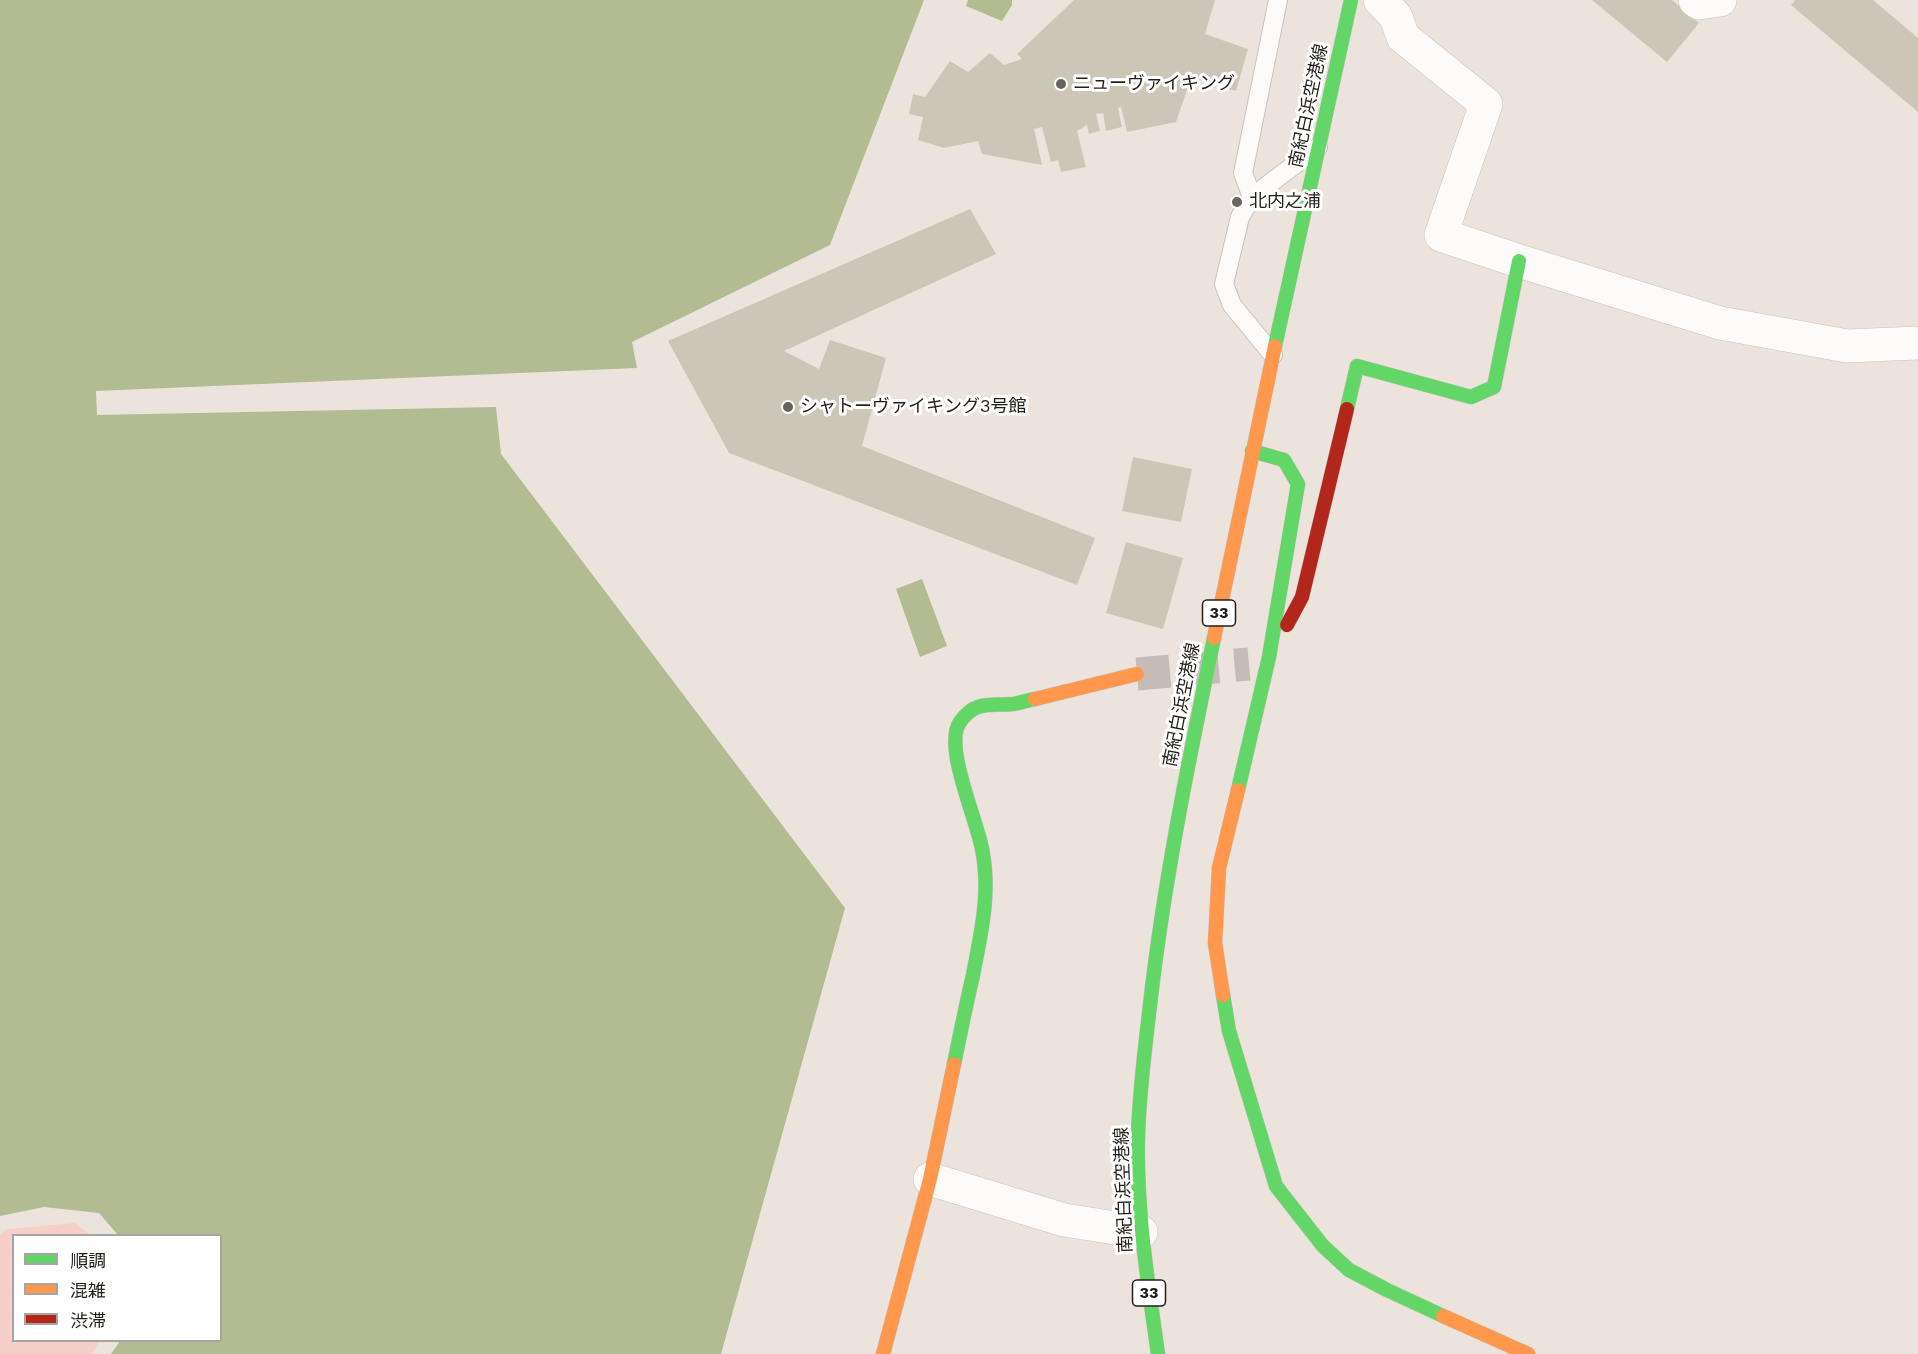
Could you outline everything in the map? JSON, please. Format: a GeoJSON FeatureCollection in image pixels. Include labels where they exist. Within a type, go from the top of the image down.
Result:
{"type":"FeatureCollection","features":[{"type":"Feature","properties":{"kind":"street","name":"南紀白浜空港線"},"geometry":{"type":"LineString","coordinates":[[1158,1354],[1141,1232],[1138,1138],[1142,1074],[1155,962],[1178,820],[1252,451],[1351,0]]}},
{"type":"Feature","properties":{"kind":"street"},"geometry":{"type":"LineString","coordinates":[[1695,0],[1699,3],[1720,0]]}},
{"type":"Feature","properties":{"kind":"street"},"geometry":{"type":"LineString","coordinates":[[1394,6],[1403,37],[1486,104],[1441,235],[1720,322],[1847,346],[1918,343]]}},
{"type":"Feature","properties":{"kind":"street"},"geometry":{"type":"LineString","coordinates":[[1249,664],[1269,657],[1302,597],[1357,366],[1472,398],[1494,387],[1519,261]]}},
{"type":"Feature","properties":{"kind":"street"},"geometry":{"type":"LineString","coordinates":[[1252,451],[1284,460],[1298,484],[1269,657],[1219,868],[1215,943],[1229,1031],[1276,1186],[1323,1246],[1349,1270],[1387,1290],[1528,1354]]}},
{"type":"Feature","properties":{"kind":"street"},"geometry":{"type":"LineString","coordinates":[[883,1354],[930,1179],[986,906],[984,857],[979,832],[955,754],[955,731],[960,721],[975,707],[988,704],[1013,704],[1137,674]]}},
{"type":"Feature","properties":{"kind":"street"},"geometry":{"type":"LineString","coordinates":[[930,1179],[1064,1220],[1141,1232]]}},
{"type":"Feature","properties":{"kind":"lane"},"geometry":{"type":"LineString","coordinates":[[1252,196],[1243,173],[1278,0]]}},
{"type":"Feature","properties":{"kind":"lane"},"geometry":{"type":"LineString","coordinates":[[1273,355],[1233,306],[1224,284],[1240,217],[1252,196],[1319,147]]}},
{"type":"Feature","properties":{"kind":"shaded area"},"geometry":{"type":"Polygon","coordinates":[[[0,0],[924,0],[830,245],[632,342],[637,368],[96,391],[97,415],[496,407],[501,454],[845,908],[721,1354],[111,1354],[119,1342],[222,1342],[222,1234],[117,1234],[99,1213],[44,1207],[0,1216],[0,0]]]}},
{"type":"Feature","properties":{"kind":"shaded area"},"geometry":{"type":"Polygon","coordinates":[[[968,0],[1012,0],[1012,5],[1002,21],[966,6],[968,0]]]}},
{"type":"Feature","properties":{"kind":"shaded area"},"geometry":{"type":"Polygon","coordinates":[[[922,579],[947,646],[920,657],[896,589],[922,579]]]}},
{"type":"Feature","properties":{"kind":"shaded area"},"geometry":{"type":"Polygon","coordinates":[[[75,1223],[89,1234],[12,1234],[12,1342],[99,1342],[92,1354],[0,1354],[0,1234],[7,1229],[75,1223]]]}},
{"type":"Feature","properties":{"kind":"building","name":"ニューヴァイキング"},"geometry":{"type":"Polygon","coordinates":[[[1074,0],[1215,0],[1205,34],[1248,49],[1236,91],[1191,78],[1176,122],[1127,132],[1121,107],[1118,108],[1122,127],[1106,131],[1103,113],[1096,114],[1100,131],[1089,134],[1087,125],[1077,131],[1086,167],[1061,172],[1058,160],[1051,162],[1042,127],[1034,129],[1042,165],[982,154],[978,141],[944,148],[918,140],[923,117],[909,114],[913,94],[925,97],[950,61],[968,72],[990,53],[1004,65],[1022,59],[1017,54],[1074,0]]]}},
{"type":"Feature","properties":{"kind":"building"},"geometry":{"type":"Polygon","coordinates":[[[1592,0],[1672,0],[1699,23],[1667,62],[1592,0]]]}},
{"type":"Feature","properties":{"kind":"building"},"geometry":{"type":"Polygon","coordinates":[[[1795,0],[1873,0],[1918,38],[1918,112],[1791,5],[1795,0]]]}},
{"type":"Feature","properties":{"kind":"building","name":"シャトーヴァイキング3号館"},"geometry":{"type":"Polygon","coordinates":[[[970,209],[996,254],[784,351],[819,369],[830,340],[886,358],[862,446],[1095,538],[1077,585],[729,453],[668,341],[970,209]]]}},
{"type":"Feature","properties":{"kind":"building"},"geometry":{"type":"Polygon","coordinates":[[[1133,457],[1192,469],[1181,522],[1122,511],[1133,457]]]}},
{"type":"Feature","properties":{"kind":"building"},"geometry":{"type":"Polygon","coordinates":[[[1126,542],[1183,558],[1163,629],[1106,613],[1126,542]]]}},
{"type":"Feature","properties":{"kind":"tunnel"},"geometry":{"type":"LineString","coordinates":[[1137,674],[1249,664]]}},
{"type":"Feature","properties":{"kind":"traffic: fast"},"geometry":{"type":"LineString","coordinates":[[1275,346],[1351,0]]}},
{"type":"Feature","properties":{"kind":"traffic: fast"},"geometry":{"type":"LineString","coordinates":[[1347,409],[1357,366],[1471,397],[1494,387],[1519,261]]}},
{"type":"Feature","properties":{"kind":"traffic: fast"},"geometry":{"type":"LineString","coordinates":[[1238,790],[1269,657],[1298,484],[1284,460],[1252,451]]}},
{"type":"Feature","properties":{"kind":"traffic: fast"},"geometry":{"type":"LineString","coordinates":[[1158,1354],[1139,1192],[1138,1137],[1142,1071],[1162,912],[1186,775],[1214,638]]}},
{"type":"Feature","properties":{"kind":"traffic: fast"},"geometry":{"type":"LineString","coordinates":[[954,1064],[979,944],[986,881],[979,836],[958,765],[956,733],[960,722],[978,707],[1013,704],[1035,699]]}},
{"type":"Feature","properties":{"kind":"traffic: fast"},"geometry":{"type":"LineString","coordinates":[[1223,995],[1229,1031],[1276,1186],[1323,1246],[1349,1270],[1443,1316]]}},
{"type":"Feature","properties":{"kind":"traffic: slow"},"geometry":{"type":"LineString","coordinates":[[1214,638],[1275,346]]}},
{"type":"Feature","properties":{"kind":"traffic: slow"},"geometry":{"type":"LineString","coordinates":[[1035,699],[1137,674]]}},
{"type":"Feature","properties":{"kind":"traffic: slow"},"geometry":{"type":"LineString","coordinates":[[1223,995],[1215,943],[1219,868],[1238,790]]}},
{"type":"Feature","properties":{"kind":"traffic: slow"},"geometry":{"type":"LineString","coordinates":[[883,1354],[930,1179],[954,1064]]}},
{"type":"Feature","properties":{"kind":"traffic: slow"},"geometry":{"type":"LineString","coordinates":[[1443,1316],[1528,1354]]}},
{"type":"Feature","properties":{"kind":"traffic: jam"},"geometry":{"type":"LineString","coordinates":[[1287,625],[1302,597],[1347,409]]}},
{"type":"Feature","properties":{"kind":"place","name":"ニューヴァイキング"},"geometry":{"type":"Point","coordinates":[1061,84]}},
{"type":"Feature","properties":{"kind":"place","name":"北内之浦"},"geometry":{"type":"Point","coordinates":[1237,202]}},
{"type":"Feature","properties":{"kind":"place","name":"シャトーヴァイキング3号館"},"geometry":{"type":"Point","coordinates":[788,407]}}]}
